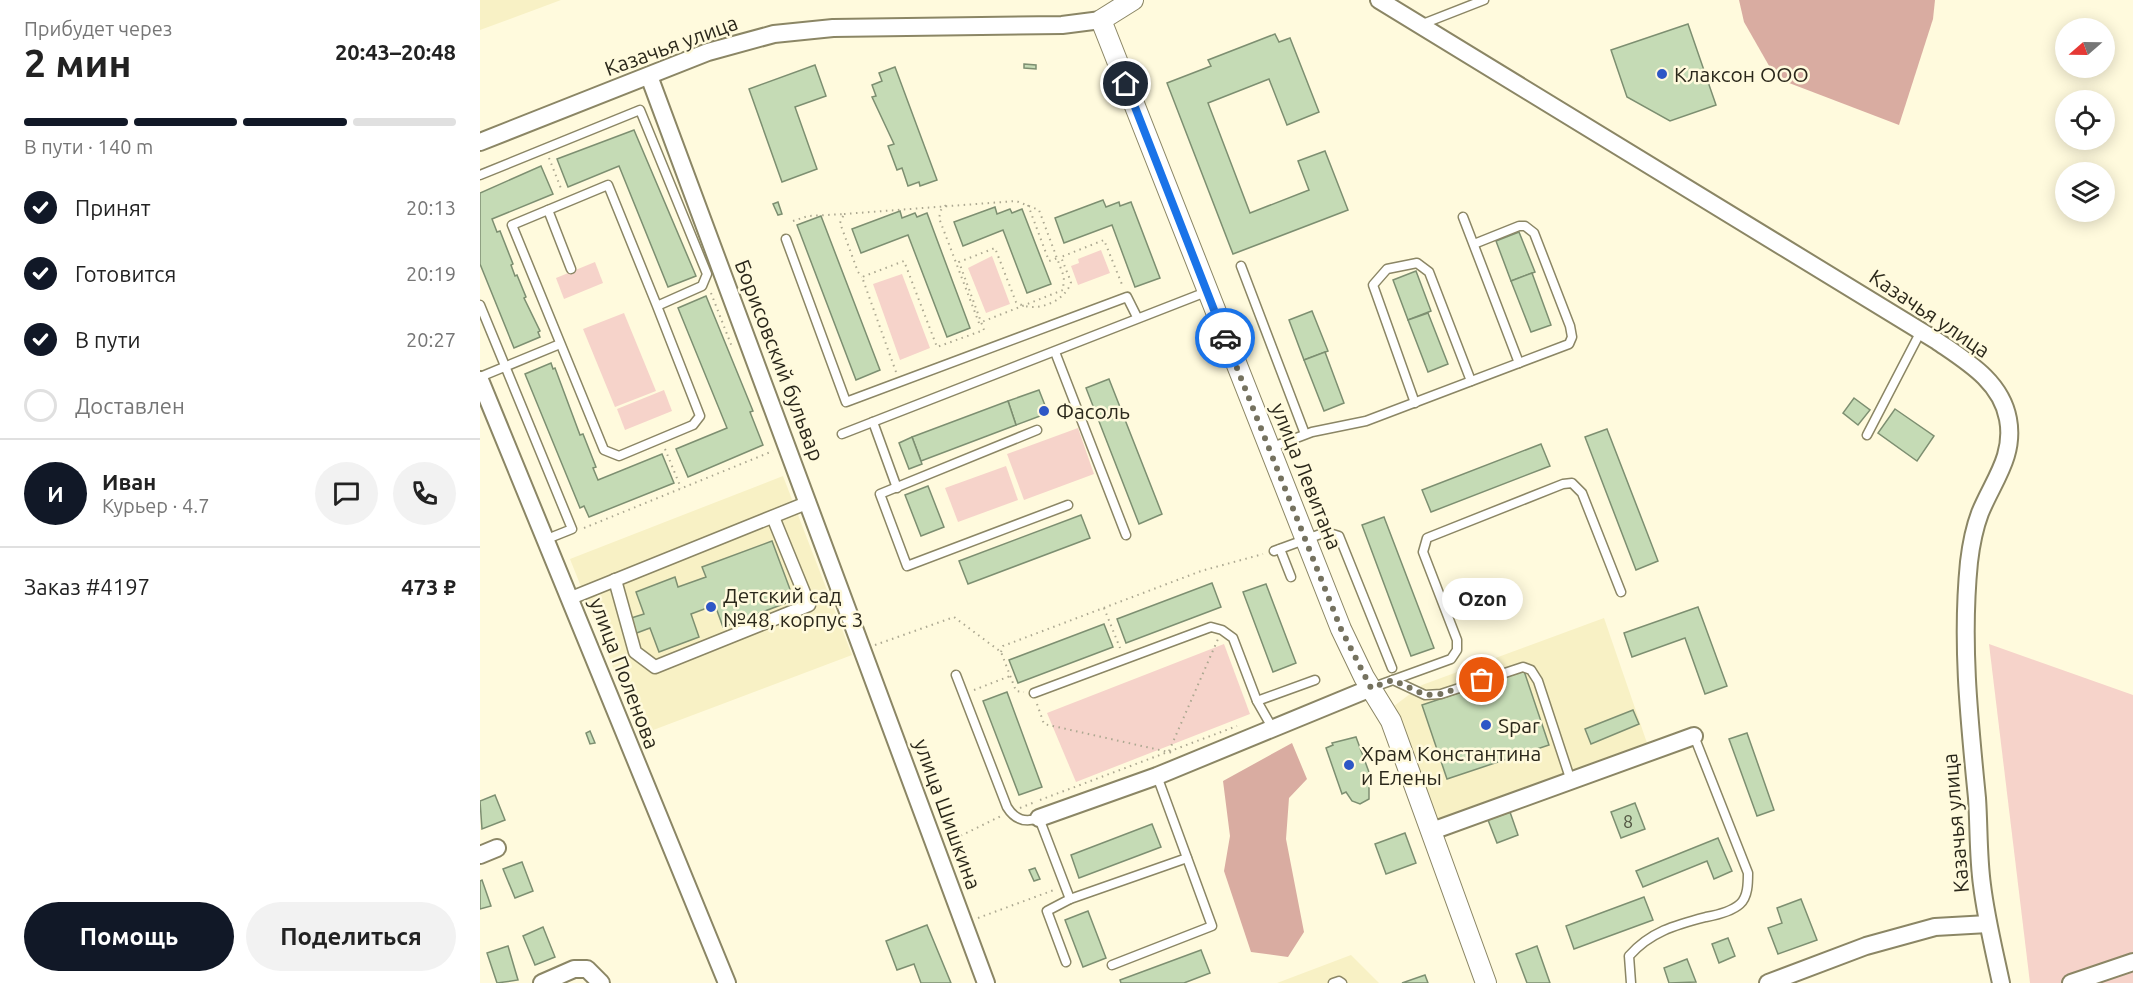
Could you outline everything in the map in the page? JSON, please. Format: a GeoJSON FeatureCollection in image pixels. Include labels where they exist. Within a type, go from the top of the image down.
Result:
{"type":"FeatureCollection","features":[{"type":"Feature","properties":{"kind":"street"},"geometry":{"type":"LineString","coordinates":[[1101,20],[1133,0]]}},
{"type":"Feature","properties":{"kind":"street","name":"Казачья улица"},"geometry":{"type":"LineString","coordinates":[[1379,0],[1921,331],[1970,364],[1986,379],[2004,406],[2010,430],[2004,468],[1981,512],[1972,542],[1964,643],[1967,711],[1977,800],[1982,882],[1988,924],[2001,983]]}},
{"type":"Feature","properties":{"kind":"street","name":"Казачья улица"},"geometry":{"type":"LineString","coordinates":[[480,142],[734,43],[798,30],[1062,25],[1101,20]]}},
{"type":"Feature","properties":{"kind":"street","name":"улица Левитана"},"geometry":{"type":"LineString","coordinates":[[1101,20],[1206,292],[1341,629],[1371,688],[1391,721],[1486,983]]}},
{"type":"Feature","properties":{"kind":"street","name":"Борисовский бульвар"},"geometry":{"type":"LineString","coordinates":[[649,76],[866,655]]}},
{"type":"Feature","properties":{"kind":"street","name":"улица Поленова"},"geometry":{"type":"LineString","coordinates":[[480,378],[727,983]]}},
{"type":"Feature","properties":{"kind":"street"},"geometry":{"type":"LineString","coordinates":[[571,598],[809,502]]}},
{"type":"Feature","properties":{"kind":"street"},"geometry":{"type":"LineString","coordinates":[[615,580],[635,652],[656,667],[809,605],[773,517]]}},
{"type":"Feature","properties":{"kind":"street","name":"улица Шишкина"},"geometry":{"type":"LineString","coordinates":[[866,655],[986,983]]}},
{"type":"Feature","properties":{"kind":"street"},"geometry":{"type":"LineString","coordinates":[[1039,818],[1199,759],[1269,722],[1371,688]]}},
{"type":"Feature","properties":{"kind":"street"},"geometry":{"type":"LineString","coordinates":[[1432,831],[1694,736]]}},
{"type":"Feature","properties":{"kind":"street"},"geometry":{"type":"LineString","coordinates":[[480,855],[497,848]]}},
{"type":"Feature","properties":{"kind":"street"},"geometry":{"type":"LineString","coordinates":[[1768,983],[1866,946],[1925,929],[1988,924]]}},
{"type":"Feature","properties":{"kind":"street"},"geometry":{"type":"LineString","coordinates":[[2071,983],[2133,962]]}},
{"type":"Feature","properties":{"kind":"street"},"geometry":{"type":"LineString","coordinates":[[542,983],[574,969],[587,969],[601,983]]}},
{"type":"Feature","properties":{"kind":"lane"},"geometry":{"type":"LineString","coordinates":[[1420,25],[1484,0]]}},
{"type":"Feature","properties":{"kind":"lane"},"geometry":{"type":"LineString","coordinates":[[480,175],[640,110],[707,274],[706,281],[697,289],[657,306]]}},
{"type":"Feature","properties":{"kind":"lane"},"geometry":{"type":"LineString","coordinates":[[608,185],[701,412],[693,426],[619,456],[603,450],[512,225],[567,202],[608,185]]}},
{"type":"Feature","properties":{"kind":"lane"},"geometry":{"type":"LineString","coordinates":[[548,210],[571,269]]}},
{"type":"Feature","properties":{"kind":"lane"},"geometry":{"type":"LineString","coordinates":[[1463,217],[1519,363]]}},
{"type":"Feature","properties":{"kind":"lane"},"geometry":{"type":"LineString","coordinates":[[1270,448],[1305,434],[1366,421],[1569,344],[1572,337],[1570,326],[1534,233],[1526,226],[1519,226],[1474,244]]}},
{"type":"Feature","properties":{"kind":"lane"},"geometry":{"type":"LineString","coordinates":[[786,239],[846,402],[1127,297],[1137,317]]}},
{"type":"Feature","properties":{"kind":"lane"},"geometry":{"type":"LineString","coordinates":[[1414,403],[1373,285],[1387,269],[1417,263],[1429,272],[1471,381]]}},
{"type":"Feature","properties":{"kind":"lane"},"geometry":{"type":"LineString","coordinates":[[1241,266],[1305,434]]}},
{"type":"Feature","properties":{"kind":"lane"},"geometry":{"type":"LineString","coordinates":[[842,434],[1206,292]]}},
{"type":"Feature","properties":{"kind":"lane"},"geometry":{"type":"LineString","coordinates":[[480,304],[572,529],[547,539]]}},
{"type":"Feature","properties":{"kind":"lane"},"geometry":{"type":"LineString","coordinates":[[1867,435],[1921,331]]}},
{"type":"Feature","properties":{"kind":"lane"},"geometry":{"type":"LineString","coordinates":[[480,378],[560,344]]}},
{"type":"Feature","properties":{"kind":"lane"},"geometry":{"type":"LineString","coordinates":[[1055,352],[1126,535]]}},
{"type":"Feature","properties":{"kind":"lane"},"geometry":{"type":"LineString","coordinates":[[873,422],[897,488]]}},
{"type":"Feature","properties":{"kind":"lane"},"geometry":{"type":"LineString","coordinates":[[1037,430],[880,494],[908,566],[1068,505]]}},
{"type":"Feature","properties":{"kind":"lane"},"geometry":{"type":"LineString","coordinates":[[1371,688],[1451,659],[1457,651],[1456,640],[1423,552],[1427,538],[1552,488],[1569,483],[1580,489],[1621,592]]}},
{"type":"Feature","properties":{"kind":"lane"},"geometry":{"type":"LineString","coordinates":[[1292,577],[1277,550],[1330,532],[1342,539],[1392,668]]}},
{"type":"Feature","properties":{"kind":"lane"},"geometry":{"type":"LineString","coordinates":[[1034,693],[1211,627],[1222,630],[1233,638],[1257,701],[1269,722]]}},
{"type":"Feature","properties":{"kind":"lane"},"geometry":{"type":"LineString","coordinates":[[1393,680],[1425,695],[1441,694],[1523,667],[1531,670],[1538,681],[1571,781]]}},
{"type":"Feature","properties":{"kind":"lane"},"geometry":{"type":"LineString","coordinates":[[956,675],[1010,812],[1027,821],[1039,818],[1070,899]]}},
{"type":"Feature","properties":{"kind":"lane"},"geometry":{"type":"LineString","coordinates":[[1257,701],[1315,680]]}},
{"type":"Feature","properties":{"kind":"lane"},"geometry":{"type":"LineString","coordinates":[[1631,983],[1629,956],[1642,941],[1667,927],[1724,913],[1742,903],[1748,889],[1748,873],[1694,736]]}},
{"type":"Feature","properties":{"kind":"lane"},"geometry":{"type":"LineString","coordinates":[[1112,965],[1212,926],[1157,776]]}},
{"type":"Feature","properties":{"kind":"lane"},"geometry":{"type":"LineString","coordinates":[[1066,962],[1047,911],[1070,899],[1186,858]]}},
{"type":"Feature","properties":{"kind":"lane"},"geometry":{"type":"LineString","coordinates":[[1333,983],[1339,981],[1342,983]]}},
{"type":"Feature","properties":{"kind":"path"},"geometry":{"type":"LineString","coordinates":[[545,149],[567,202]]}},
{"type":"Feature","properties":{"kind":"path"},"geometry":{"type":"LineString","coordinates":[[793,221],[808,216],[1016,201],[1039,210],[1071,282],[1065,295],[1034,308],[1016,302],[995,248],[957,262]]}},
{"type":"Feature","properties":{"kind":"path"},"geometry":{"type":"LineString","coordinates":[[862,277],[904,261],[937,347],[984,330],[939,218],[941,210],[946,205]]}},
{"type":"Feature","properties":{"kind":"path"},"geometry":{"type":"LineString","coordinates":[[1028,205],[1049,261],[1104,240],[1127,297]]}},
{"type":"Feature","properties":{"kind":"path"},"geometry":{"type":"LineString","coordinates":[[844,214],[840,223],[897,371],[889,375]]}},
{"type":"Feature","properties":{"kind":"path"},"geometry":{"type":"LineString","coordinates":[[706,281],[736,355]]}},
{"type":"Feature","properties":{"kind":"path"},"geometry":{"type":"LineString","coordinates":[[981,322],[1023,306]]}},
{"type":"Feature","properties":{"kind":"path"},"geometry":{"type":"LineString","coordinates":[[661,439],[681,488]]}},
{"type":"Feature","properties":{"kind":"path"},"geometry":{"type":"LineString","coordinates":[[572,529],[573,532],[774,450]]}},
{"type":"Feature","properties":{"kind":"path"},"geometry":{"type":"LineString","coordinates":[[1001,652],[1004,646],[1201,570],[1277,550]]}},
{"type":"Feature","properties":{"kind":"path"},"geometry":{"type":"LineString","coordinates":[[1104,608],[1125,659]]}},
{"type":"Feature","properties":{"kind":"path"},"geometry":{"type":"LineString","coordinates":[[866,655],[954,617],[1001,652],[1016,691],[1034,693],[1044,724],[1199,759]]}},
{"type":"Feature","properties":{"kind":"path"},"geometry":{"type":"LineString","coordinates":[[1169,752],[1222,630]]}},
{"type":"Feature","properties":{"kind":"path"},"geometry":{"type":"LineString","coordinates":[[963,694],[1010,676]]}},
{"type":"Feature","properties":{"kind":"path"},"geometry":{"type":"LineString","coordinates":[[936,848],[1010,812],[1169,752],[1269,722]]}},
{"type":"Feature","properties":{"kind":"path"},"geometry":{"type":"LineString","coordinates":[[964,924],[1044,893]]}},
{"type":"Feature","properties":{"kind":"shaded area"},"geometry":{"type":"Polygon","coordinates":[[[480,0],[561,0],[480,30],[480,0]]]}},
{"type":"Feature","properties":{"kind":"shaded area"},"geometry":{"type":"Polygon","coordinates":[[[1739,0],[1935,0],[1933,19],[1899,125],[1776,78],[1744,22],[1739,0]]]}},
{"type":"Feature","properties":{"kind":"shaded area"},"geometry":{"type":"Polygon","coordinates":[[[1101,250],[1110,273],[1078,285],[1071,266],[1079,263],[1078,259],[1101,250]]]}},
{"type":"Feature","properties":{"kind":"shaded area"},"geometry":{"type":"Polygon","coordinates":[[[992,256],[1010,304],[986,313],[968,268],[992,256]]]}},
{"type":"Feature","properties":{"kind":"shaded area"},"geometry":{"type":"Polygon","coordinates":[[[595,262],[603,283],[564,299],[556,278],[595,262]]]}},
{"type":"Feature","properties":{"kind":"shaded area"},"geometry":{"type":"Polygon","coordinates":[[[902,274],[930,348],[900,360],[873,284],[902,274]]]}},
{"type":"Feature","properties":{"kind":"shaded area"},"geometry":{"type":"Polygon","coordinates":[[[624,313],[656,391],[615,407],[583,329],[624,313]]]}},
{"type":"Feature","properties":{"kind":"shaded area"},"geometry":{"type":"Polygon","coordinates":[[[664,390],[672,411],[625,430],[617,409],[664,390]]]}},
{"type":"Feature","properties":{"kind":"shaded area"},"geometry":{"type":"Polygon","coordinates":[[[1078,428],[1094,474],[1024,500],[1007,454],[1078,428]]]}},
{"type":"Feature","properties":{"kind":"shaded area"},"geometry":{"type":"Polygon","coordinates":[[[1006,466],[1018,500],[958,522],[945,488],[1006,466]]]}},
{"type":"Feature","properties":{"kind":"shaded area","name":"Детский сад №48, корпус 3"},"geometry":{"type":"Polygon","coordinates":[[[783,476],[852,655],[640,735],[570,559],[783,476]]]}},
{"type":"Feature","properties":{"kind":"shaded area"},"geometry":{"type":"Polygon","coordinates":[[[1604,618],[1648,746],[1437,823],[1394,706],[1422,685],[1604,618]]]}},
{"type":"Feature","properties":{"kind":"shaded area"},"geometry":{"type":"Polygon","coordinates":[[[1224,644],[1250,714],[1076,782],[1047,713],[1224,644]]]}},
{"type":"Feature","properties":{"kind":"shaded area"},"geometry":{"type":"Polygon","coordinates":[[[1989,644],[2133,695],[2133,983],[2030,983],[1989,644]]]}},
{"type":"Feature","properties":{"kind":"shaded area"},"geometry":{"type":"Polygon","coordinates":[[[1292,743],[1307,779],[1289,798],[1286,839],[1304,932],[1288,957],[1251,952],[1224,871],[1230,836],[1223,781],[1292,743]]]}},
{"type":"Feature","properties":{"kind":"shaded area"},"geometry":{"type":"Polygon","coordinates":[[[1351,955],[1379,983],[1277,983],[1351,955]]]}},
{"type":"Feature","properties":{"kind":"building","name":"Клаксон ООО"},"geometry":{"type":"Polygon","coordinates":[[[1688,24],[1716,105],[1670,121],[1627,97],[1611,50],[1688,24]]]}},
{"type":"Feature","properties":{"kind":"building"},"geometry":{"type":"Polygon","coordinates":[[[1275,34],[1279,42],[1290,38],[1319,112],[1287,125],[1269,79],[1208,103],[1250,213],[1309,190],[1298,161],[1325,151],[1348,210],[1233,254],[1167,83],[1211,66],[1208,60],[1275,34]]]}},
{"type":"Feature","properties":{"kind":"building"},"geometry":{"type":"Polygon","coordinates":[[[1024,64],[1036,65],[1036,69],[1024,68],[1024,64]]]}},
{"type":"Feature","properties":{"kind":"building"},"geometry":{"type":"Polygon","coordinates":[[[815,65],[826,96],[795,107],[817,169],[782,182],[749,89],[815,65]]]}},
{"type":"Feature","properties":{"kind":"building"},"geometry":{"type":"Polygon","coordinates":[[[895,67],[937,180],[920,186],[919,182],[908,186],[902,168],[897,170],[888,146],[894,144],[872,97],[876,96],[872,85],[882,81],[879,73],[895,67]]]}},
{"type":"Feature","properties":{"kind":"building"},"geometry":{"type":"Polygon","coordinates":[[[634,130],[696,276],[668,287],[619,166],[568,187],[557,159],[634,130]]]}},
{"type":"Feature","properties":{"kind":"building"},"geometry":{"type":"Polygon","coordinates":[[[541,166],[553,194],[492,219],[497,232],[500,231],[513,264],[511,265],[515,276],[517,275],[526,297],[524,298],[540,331],[538,332],[540,337],[514,348],[480,264],[480,193],[541,166]]]}},
{"type":"Feature","properties":{"kind":"building"},"geometry":{"type":"Polygon","coordinates":[[[1103,200],[1106,207],[1119,202],[1120,206],[1131,202],[1160,278],[1135,287],[1112,225],[1064,243],[1055,218],[1103,200]]]}},
{"type":"Feature","properties":{"kind":"building"},"geometry":{"type":"Polygon","coordinates":[[[778,202],[782,214],[778,215],[773,204],[778,202]]]}},
{"type":"Feature","properties":{"kind":"building"},"geometry":{"type":"Polygon","coordinates":[[[995,207],[997,214],[1010,209],[1012,213],[1022,209],[1051,284],[1027,293],[1003,230],[963,246],[954,222],[995,207]]]}},
{"type":"Feature","properties":{"kind":"building"},"geometry":{"type":"Polygon","coordinates":[[[900,211],[902,218],[915,213],[917,217],[927,213],[970,328],[947,337],[908,235],[861,253],[852,229],[900,211]]]}},
{"type":"Feature","properties":{"kind":"building"},"geometry":{"type":"Polygon","coordinates":[[[821,216],[880,370],[856,380],[797,225],[821,216]]]}},
{"type":"Feature","properties":{"kind":"building"},"geometry":{"type":"Polygon","coordinates":[[[1519,232],[1535,272],[1511,281],[1496,241],[1519,232]]]}},
{"type":"Feature","properties":{"kind":"building"},"geometry":{"type":"Polygon","coordinates":[[[1416,271],[1431,311],[1408,320],[1393,280],[1416,271]]]}},
{"type":"Feature","properties":{"kind":"building"},"geometry":{"type":"Polygon","coordinates":[[[1532,273],[1551,325],[1531,332],[1511,281],[1532,273]]]}},
{"type":"Feature","properties":{"kind":"building"},"geometry":{"type":"Polygon","coordinates":[[[706,296],[753,411],[750,412],[763,445],[688,477],[676,449],[727,428],[678,308],[706,296]]]}},
{"type":"Feature","properties":{"kind":"building"},"geometry":{"type":"Polygon","coordinates":[[[1312,311],[1328,351],[1304,360],[1289,320],[1312,311]]]}},
{"type":"Feature","properties":{"kind":"building"},"geometry":{"type":"Polygon","coordinates":[[[1428,313],[1448,364],[1428,372],[1408,320],[1428,313]]]}},
{"type":"Feature","properties":{"kind":"building"},"geometry":{"type":"Polygon","coordinates":[[[1325,352],[1344,403],[1324,411],[1304,360],[1325,352]]]}},
{"type":"Feature","properties":{"kind":"building"},"geometry":{"type":"Polygon","coordinates":[[[551,363],[553,369],[555,368],[580,435],[583,434],[596,467],[593,468],[598,480],[662,454],[674,483],[589,517],[584,506],[580,508],[525,374],[551,363]]]}},
{"type":"Feature","properties":{"kind":"building"},"geometry":{"type":"Polygon","coordinates":[[[1109,379],[1162,514],[1139,524],[1086,388],[1109,379]]]}},
{"type":"Feature","properties":{"kind":"building"},"geometry":{"type":"Polygon","coordinates":[[[1039,390],[1048,413],[1016,425],[1008,401],[1039,390]]]}},
{"type":"Feature","properties":{"kind":"building"},"geometry":{"type":"Polygon","coordinates":[[[1854,398],[1870,410],[1858,425],[1843,413],[1854,398]]]}},
{"type":"Feature","properties":{"kind":"building"},"geometry":{"type":"Polygon","coordinates":[[[1008,401],[1016,425],[921,461],[912,437],[1008,401]]]}},
{"type":"Feature","properties":{"kind":"building"},"geometry":{"type":"Polygon","coordinates":[[[1895,409],[1934,436],[1917,461],[1878,433],[1895,409]]]}},
{"type":"Feature","properties":{"kind":"building"},"geometry":{"type":"Polygon","coordinates":[[[1607,429],[1658,561],[1636,570],[1585,437],[1607,429]]]}},
{"type":"Feature","properties":{"kind":"building"},"geometry":{"type":"Polygon","coordinates":[[[912,437],[922,464],[909,469],[899,443],[912,437]]]}},
{"type":"Feature","properties":{"kind":"building"},"geometry":{"type":"Polygon","coordinates":[[[1541,444],[1550,466],[1431,512],[1422,490],[1541,444]]]}},
{"type":"Feature","properties":{"kind":"building"},"geometry":{"type":"Polygon","coordinates":[[[928,486],[944,527],[921,536],[905,495],[928,486]]]}},
{"type":"Feature","properties":{"kind":"building"},"geometry":{"type":"Polygon","coordinates":[[[1081,515],[1090,538],[968,584],[959,561],[1081,515]]]}},
{"type":"Feature","properties":{"kind":"building"},"geometry":{"type":"Polygon","coordinates":[[[1384,517],[1434,648],[1411,656],[1362,525],[1384,517]]]}},
{"type":"Feature","properties":{"kind":"building"},"geometry":{"type":"Polygon","coordinates":[[[772,541],[794,600],[723,627],[715,605],[691,614],[699,637],[659,652],[650,628],[634,634],[628,619],[644,614],[636,592],[675,577],[678,587],[706,577],[702,567],[772,541]]]}},
{"type":"Feature","properties":{"kind":"building"},"geometry":{"type":"Polygon","coordinates":[[[1212,583],[1221,607],[1126,643],[1117,619],[1212,583]]]}},
{"type":"Feature","properties":{"kind":"building"},"geometry":{"type":"Polygon","coordinates":[[[1266,584],[1296,663],[1273,672],[1243,592],[1266,584]]]}},
{"type":"Feature","properties":{"kind":"building"},"geometry":{"type":"Polygon","coordinates":[[[1698,607],[1727,686],[1705,694],[1685,638],[1632,657],[1624,633],[1698,607]]]}},
{"type":"Feature","properties":{"kind":"building"},"geometry":{"type":"Polygon","coordinates":[[[1104,624],[1113,647],[1018,683],[1009,660],[1104,624]]]}},
{"type":"Feature","properties":{"kind":"building","name":"Spar"},"geometry":{"type":"Polygon","coordinates":[[[1524,671],[1549,745],[1447,779],[1422,705],[1524,671]]]}},
{"type":"Feature","properties":{"kind":"building"},"geometry":{"type":"Polygon","coordinates":[[[1007,692],[1042,787],[1019,795],[983,701],[1007,692]]]}},
{"type":"Feature","properties":{"kind":"building"},"geometry":{"type":"Polygon","coordinates":[[[1633,710],[1639,724],[1591,744],[1585,729],[1633,710]]]}},
{"type":"Feature","properties":{"kind":"building"},"geometry":{"type":"Polygon","coordinates":[[[590,731],[595,743],[590,744],[586,733],[590,731]]]}},
{"type":"Feature","properties":{"kind":"building"},"geometry":{"type":"Polygon","coordinates":[[[1747,733],[1774,810],[1757,816],[1729,739],[1747,733]]]}},
{"type":"Feature","properties":{"kind":"building","name":"Храм Константина и Елены"},"geometry":{"type":"Polygon","coordinates":[[[1356,737],[1373,783],[1369,784],[1369,799],[1360,804],[1352,801],[1346,792],[1342,794],[1326,748],[1333,745],[1332,743],[1356,737]]]}},
{"type":"Feature","properties":{"kind":"building"},"geometry":{"type":"Polygon","coordinates":[[[495,795],[505,820],[482,829],[480,801],[495,795]]]}},
{"type":"Feature","properties":{"kind":"building"},"geometry":{"type":"Polygon","coordinates":[[[1635,803],[1645,829],[1621,838],[1611,812],[1635,803]]]}},
{"type":"Feature","properties":{"kind":"building"},"geometry":{"type":"Polygon","coordinates":[[[1510,812],[1518,835],[1497,843],[1488,820],[1510,812]]]}},
{"type":"Feature","properties":{"kind":"building"},"geometry":{"type":"Polygon","coordinates":[[[1152,824],[1161,847],[1079,878],[1071,855],[1152,824]]]}},
{"type":"Feature","properties":{"kind":"building"},"geometry":{"type":"Polygon","coordinates":[[[1405,833],[1416,863],[1386,874],[1375,844],[1405,833]]]}},
{"type":"Feature","properties":{"kind":"building"},"geometry":{"type":"Polygon","coordinates":[[[1718,838],[1732,871],[1714,879],[1707,861],[1643,887],[1636,871],[1718,838]]]}},
{"type":"Feature","properties":{"kind":"building"},"geometry":{"type":"Polygon","coordinates":[[[522,862],[533,891],[515,898],[503,869],[522,862]]]}},
{"type":"Feature","properties":{"kind":"building"},"geometry":{"type":"Polygon","coordinates":[[[1035,868],[1040,879],[1034,881],[1029,870],[1035,868]]]}},
{"type":"Feature","properties":{"kind":"building"},"geometry":{"type":"Polygon","coordinates":[[[482,880],[491,906],[480,909],[480,881],[482,880]]]}},
{"type":"Feature","properties":{"kind":"building"},"geometry":{"type":"Polygon","coordinates":[[[1644,897],[1653,920],[1574,949],[1566,926],[1644,897]]]}},
{"type":"Feature","properties":{"kind":"building"},"geometry":{"type":"Polygon","coordinates":[[[1801,899],[1817,940],[1778,954],[1768,928],[1782,923],[1777,908],[1801,899]]]}},
{"type":"Feature","properties":{"kind":"building"},"geometry":{"type":"Polygon","coordinates":[[[1088,911],[1106,958],[1083,967],[1065,920],[1088,911]]]}},
{"type":"Feature","properties":{"kind":"building"},"geometry":{"type":"Polygon","coordinates":[[[927,925],[951,983],[921,983],[914,964],[897,970],[886,941],[927,925]]]}},
{"type":"Feature","properties":{"kind":"building"},"geometry":{"type":"Polygon","coordinates":[[[543,927],[555,957],[535,965],[523,936],[543,927]]]}},
{"type":"Feature","properties":{"kind":"building"},"geometry":{"type":"Polygon","coordinates":[[[1728,938],[1735,956],[1719,963],[1712,944],[1728,938]]]}},
{"type":"Feature","properties":{"kind":"building"},"geometry":{"type":"Polygon","coordinates":[[[508,946],[518,980],[497,983],[487,953],[508,946]]]}},
{"type":"Feature","properties":{"kind":"building"},"geometry":{"type":"Polygon","coordinates":[[[1537,946],[1550,983],[1527,983],[1516,954],[1537,946]]]}},
{"type":"Feature","properties":{"kind":"building"},"geometry":{"type":"Polygon","coordinates":[[[1201,950],[1210,973],[1184,983],[1121,983],[1120,980],[1201,950]]]}},
{"type":"Feature","properties":{"kind":"building"},"geometry":{"type":"Polygon","coordinates":[[[1687,959],[1696,982],[1669,983],[1664,968],[1687,959]]]}},
{"type":"Feature","properties":{"kind":"building"},"geometry":{"type":"Polygon","coordinates":[[[1425,975],[1428,983],[1402,983],[1425,975]]]}},
{"type":"Feature","properties":{"kind":"way so far"},"geometry":{"type":"LineString","coordinates":[[1225,338],[1341,629],[1371,688],[1393,680],[1425,695],[1441,694],[1482,680]]}},
{"type":"Feature","properties":{"kind":"place","name":"Клаксон ООО"},"geometry":{"type":"Point","coordinates":[1662,74]}},
{"type":"Feature","properties":{"kind":"place","name":"Фасоль"},"geometry":{"type":"Point","coordinates":[1044,411]}},
{"type":"Feature","properties":{"kind":"place","name":"Детский сад №48, корпус 3"},"geometry":{"type":"Point","coordinates":[711,607]}},
{"type":"Feature","properties":{"kind":"place","name":"Ozon"},"geometry":{"type":"Point","coordinates":[1482,680]}},
{"type":"Feature","properties":{"kind":"place","name":"Spar"},"geometry":{"type":"Point","coordinates":[1486,725]}},
{"type":"Feature","properties":{"kind":"place","name":"Храм Константина и Елены"},"geometry":{"type":"Point","coordinates":[1349,765]}},
{"type":"Feature","properties":{"kind":"route"},"geometry":{"type":"LineString","coordinates":[[1126,84],[1225,338]]}}]}
